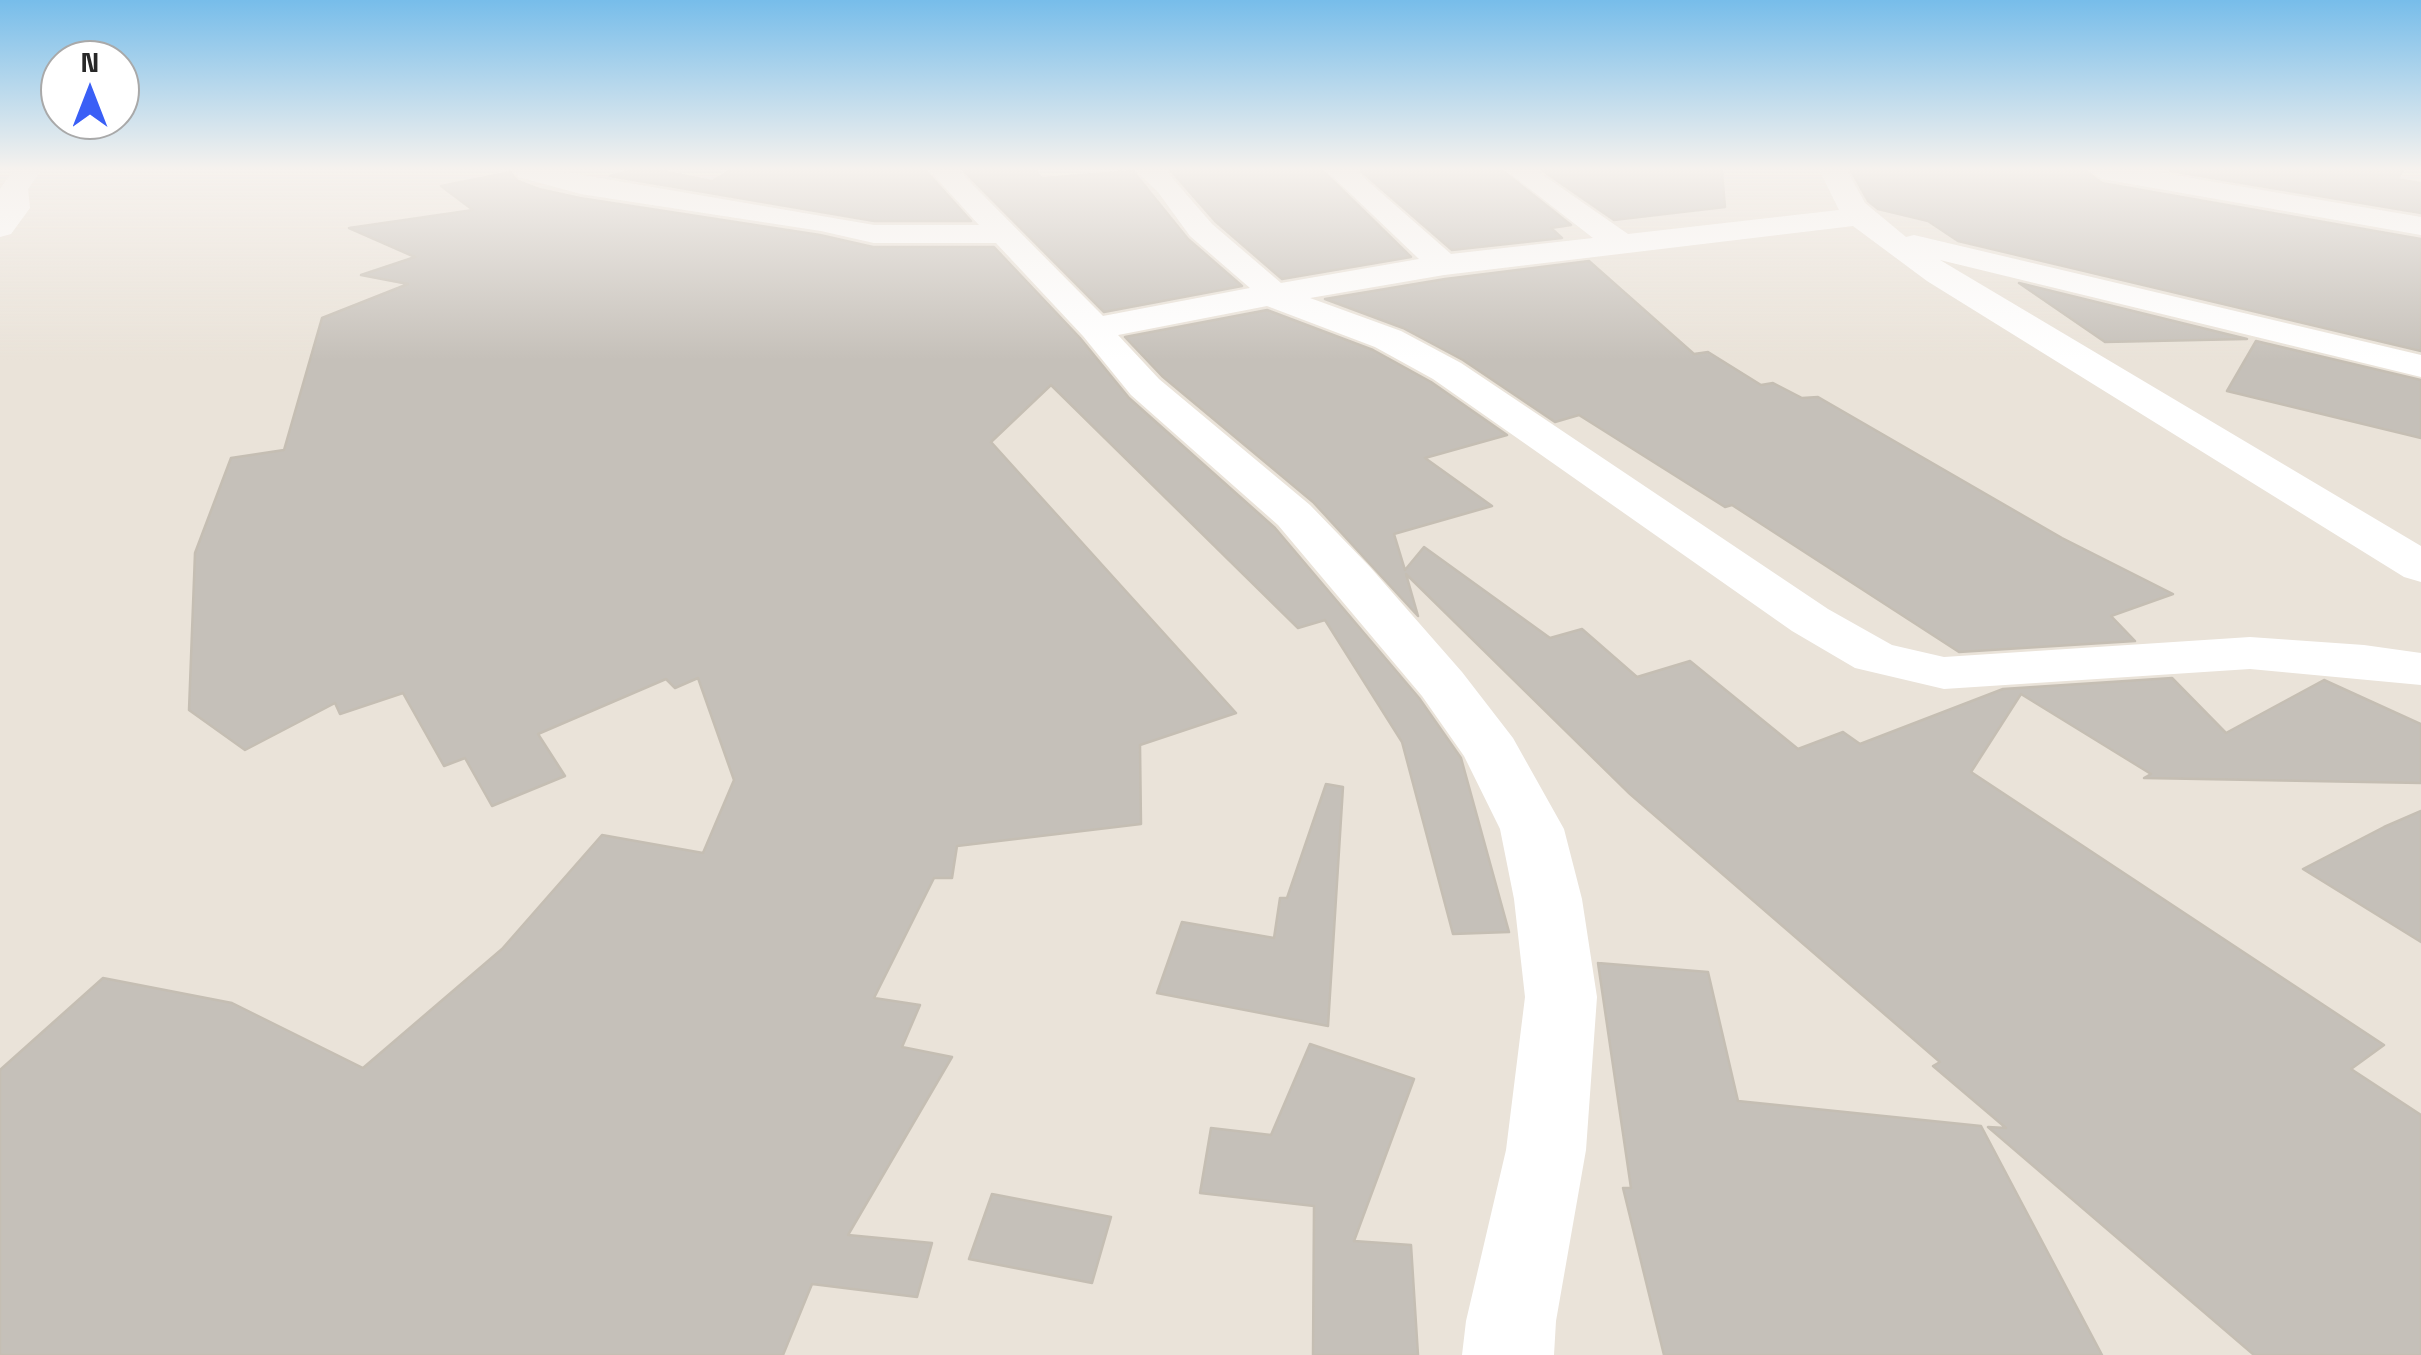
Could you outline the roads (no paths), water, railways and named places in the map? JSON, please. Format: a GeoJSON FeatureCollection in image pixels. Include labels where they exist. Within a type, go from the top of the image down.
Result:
{"type":"FeatureCollection","features":[{"type":"Feature","properties":{"kind":"street"},"geometry":{"type":"LineString","coordinates":[[1003,234],[1098,331],[1145,387],[1294,515],[1352,578],[1442,684],[1492,752],[1532,829],[1548,899],[1561,997],[1546,1150],[1510,1321],[1508,1355]]}},
{"type":"Feature","properties":{"kind":"street"},"geometry":{"type":"LineString","coordinates":[[1205,234],[1266,285],[1270,296],[1388,339],[1447,371],[1810,620],[1874,657],[1944,673],[2250,653],[2364,660],[2421,669]]}},
{"type":"Feature","properties":{"kind":"street"},"geometry":{"type":"LineString","coordinates":[[1410,234],[1444,265]]}},
{"type":"Feature","properties":{"kind":"street"},"geometry":{"type":"LineString","coordinates":[[1609,234],[1620,242]]}},
{"type":"Feature","properties":{"kind":"street"},"geometry":{"type":"LineString","coordinates":[[1098,331],[1113,324],[1444,265],[1620,242],[1752,234]]}},
{"type":"Feature","properties":{"kind":"street"},"geometry":{"type":"LineString","coordinates":[[1885,234],[2056,347],[2421,566]]}},
{"type":"Feature","properties":{"kind":"street"},"geometry":{"type":"LineString","coordinates":[[1902,234],[2421,366]]}}]}
